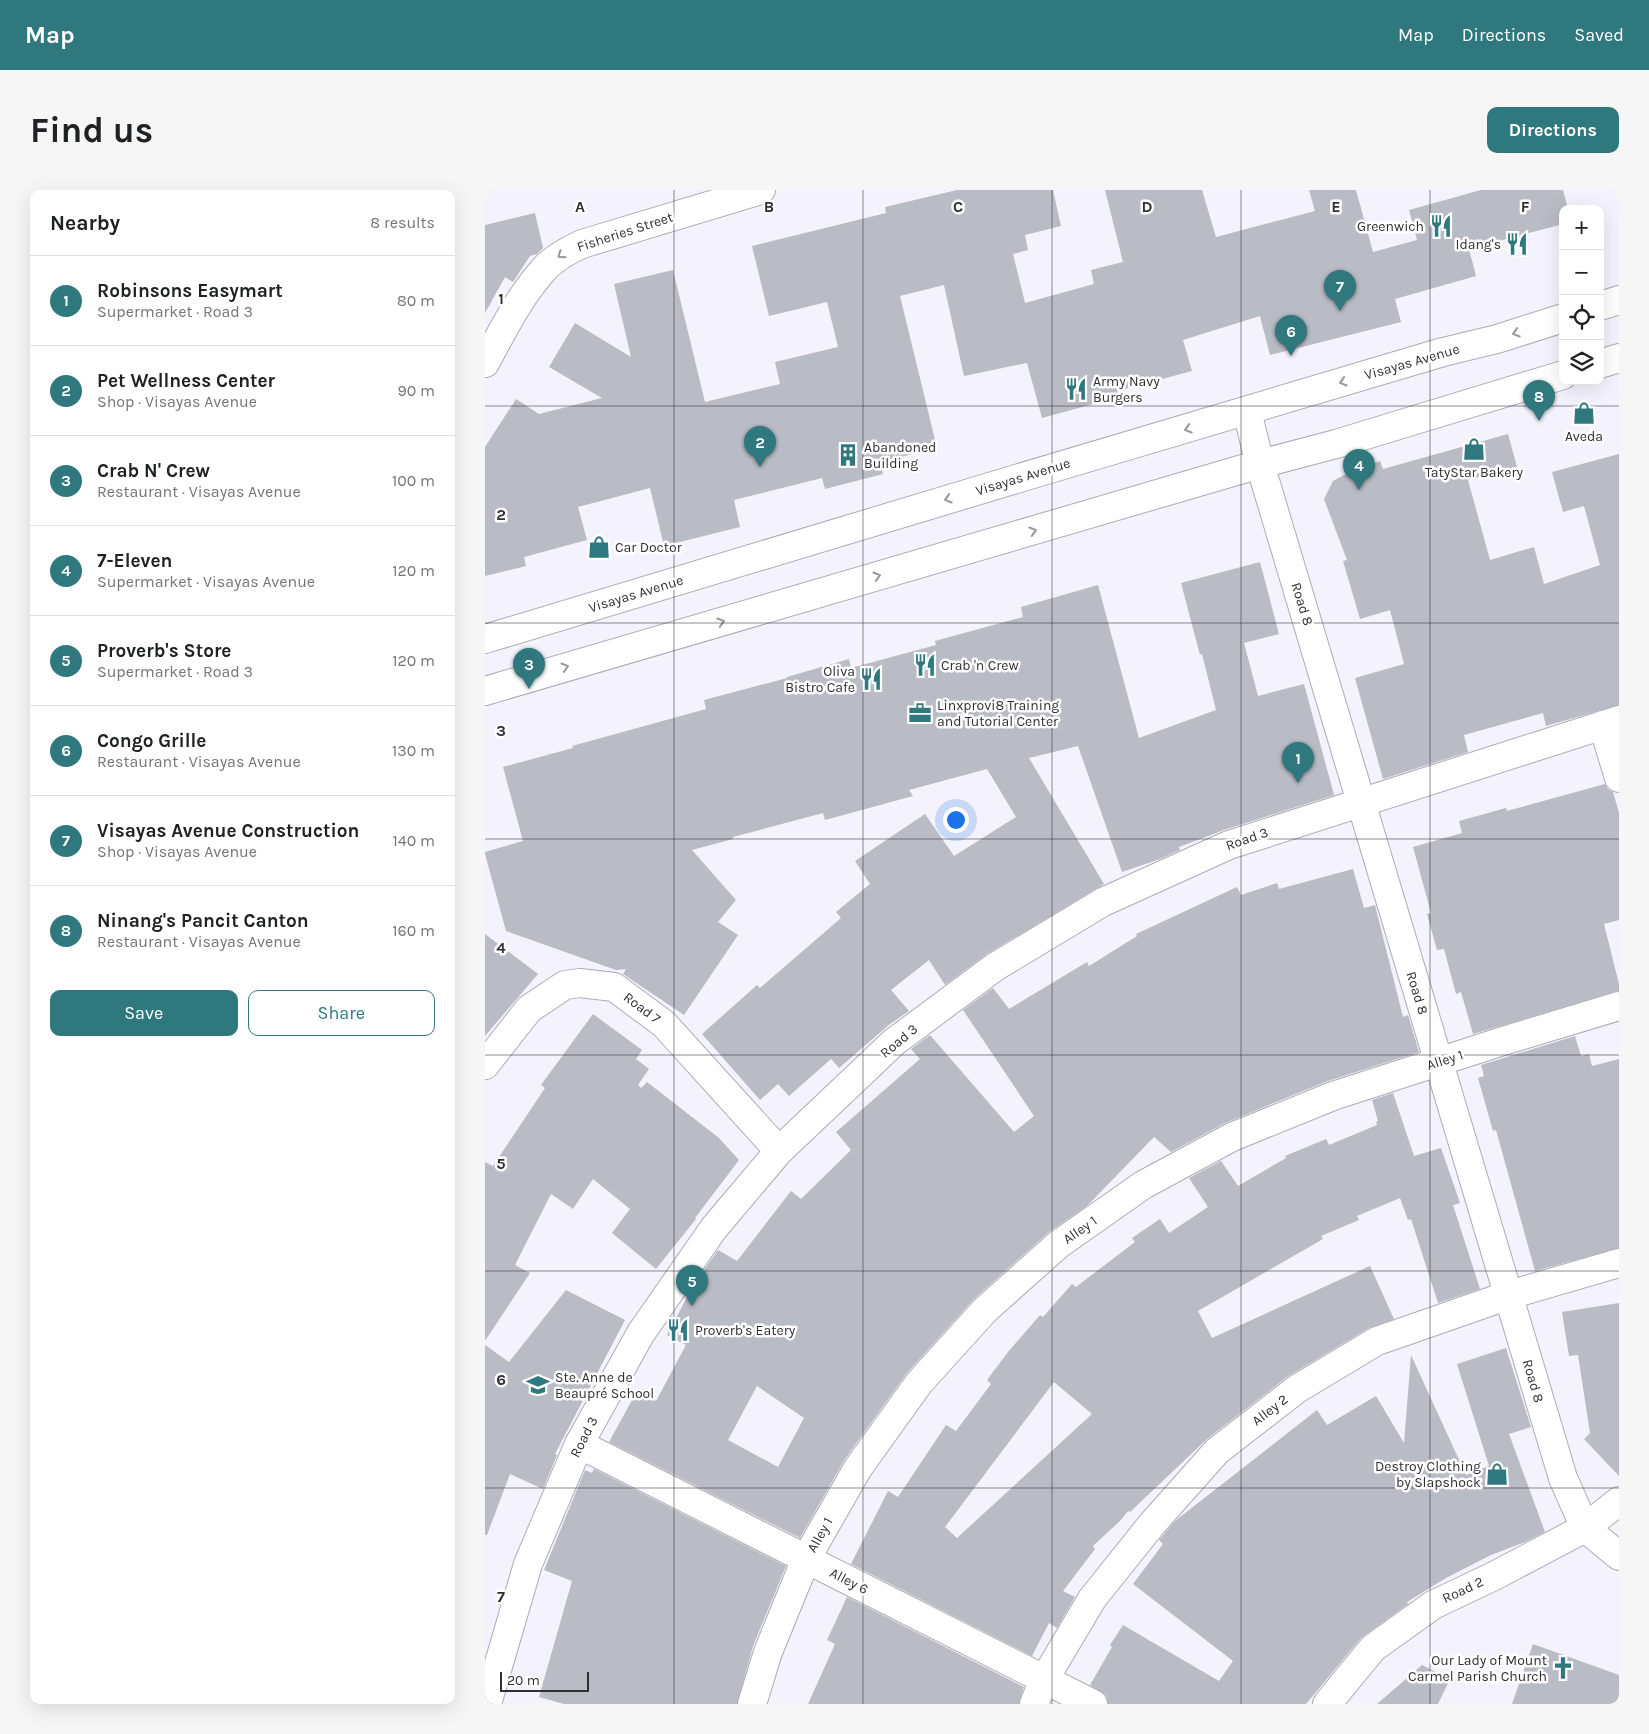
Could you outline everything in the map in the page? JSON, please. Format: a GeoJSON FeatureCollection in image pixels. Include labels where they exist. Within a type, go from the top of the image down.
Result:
{"type":"FeatureCollection","features":[{"type":"Feature","properties":{"kind":"street","name":"Fisheries Street"},"geometry":{"type":"LineString","coordinates":[[485,363],[522,297],[546,266],[564,253],[582,244],[704,198],[761,190]]}},
{"type":"Feature","properties":{"kind":"street"},"geometry":{"type":"LineString","coordinates":[[1604,305],[1619,300]]}},
{"type":"Feature","properties":{"kind":"street","name":"Visayas Avenue"},"geometry":{"type":"LineString","coordinates":[[485,639],[1025,476],[1559,319]]}},
{"type":"Feature","properties":{"kind":"street"},"geometry":{"type":"LineString","coordinates":[[1604,363],[1619,358]]}},
{"type":"Feature","properties":{"kind":"street"},"geometry":{"type":"LineString","coordinates":[[485,691],[1260,464],[1336,444],[1559,377]]}},
{"type":"Feature","properties":{"kind":"street","name":"Road 8"},"geometry":{"type":"LineString","coordinates":[[1247,411],[1260,464],[1437,1062],[1509,1295],[1548,1432],[1563,1478],[1585,1528],[1619,1556]]}},
{"type":"Feature","properties":{"kind":"street"},"geometry":{"type":"LineString","coordinates":[[1611,723],[1619,778]]}},
{"type":"Feature","properties":{"kind":"street","name":"Road 3"},"geometry":{"type":"LineString","coordinates":[[487,1704],[528,1564],[579,1444],[641,1332],[714,1228],[779,1151],[894,1042],[995,967],[1103,902],[1229,845],[1611,723]]}},
{"type":"Feature","properties":{"kind":"street","name":"Road 7"},"geometry":{"type":"LineString","coordinates":[[485,1065],[529,1009],[565,984],[580,982],[614,987],[664,1024],[779,1151]]}},
{"type":"Feature","properties":{"kind":"street","name":"Alley 1"},"geometry":{"type":"LineString","coordinates":[[752,1704],[768,1652],[807,1559],[858,1468],[919,1383],[985,1310],[1059,1244],[1143,1185],[1232,1136],[1333,1096],[1619,1006]]}},
{"type":"Feature","properties":{"kind":"street","name":"Alley 2"},"geometry":{"type":"LineString","coordinates":[[1039,1692],[1092,1599],[1152,1524],[1217,1451],[1297,1389],[1377,1341],[1509,1295],[1619,1263]]}},
{"type":"Feature","properties":{"kind":"street","name":"Alley 6"},"geometry":{"type":"LineString","coordinates":[[579,1444],[807,1559],[1039,1692],[1093,1704]]}},
{"type":"Feature","properties":{"kind":"street","name":"Road 2"},"geometry":{"type":"LineString","coordinates":[[1327,1704],[1373,1648],[1433,1604],[1494,1576],[1585,1528],[1619,1501]]}},
{"type":"Feature","properties":{"kind":"building"},"geometry":{"type":"Polygon","coordinates":[[[957,190],[1053,190],[1061,226],[1025,235],[1028,250],[1013,254],[1025,303],[1094,284],[1091,270],[1123,262],[1105,190],[1202,190],[1216,237],[1315,211],[1309,190],[1356,190],[1373,252],[1417,240],[1409,210],[1481,190],[1563,190],[1567,205],[1559,205],[1559,225],[1469,249],[1476,276],[1395,299],[1401,322],[1270,355],[1260,316],[1183,340],[1192,371],[1117,391],[1119,397],[1042,418],[1027,363],[964,376],[944,285],[900,296],[937,448],[880,462],[883,474],[825,489],[822,478],[734,500],[740,527],[664,546],[650,488],[578,507],[587,540],[524,557],[526,566],[485,576],[485,447],[516,399],[539,414],[602,398],[549,367],[575,323],[631,357],[614,284],[673,270],[705,402],[780,384],[775,362],[838,347],[827,302],[769,316],[752,246],[886,213],[885,207],[957,190]]]}},
{"type":"Feature","properties":{"kind":"building"},"geometry":{"type":"Polygon","coordinates":[[[535,213],[543,248],[537,254],[530,256],[513,282],[505,277],[485,313],[485,225],[535,213]]]}},
{"type":"Feature","properties":{"kind":"building"},"geometry":{"type":"Polygon","coordinates":[[[1508,434],[1517,467],[1468,480],[1490,560],[1534,547],[1544,584],[1600,565],[1584,506],[1563,512],[1552,472],[1619,454],[1619,705],[1546,726],[1543,713],[1464,735],[1468,752],[1383,779],[1355,678],[1404,664],[1390,610],[1360,619],[1343,561],[1347,560],[1324,499],[1333,481],[1353,470],[1380,461],[1383,469],[1508,434]]]}},
{"type":"Feature","properties":{"kind":"building"},"geometry":{"type":"Polygon","coordinates":[[[1260,562],[1279,634],[1244,643],[1258,696],[1304,684],[1334,795],[1224,830],[1179,847],[1180,850],[1160,859],[1122,872],[1078,746],[1029,758],[1104,884],[987,954],[945,985],[929,960],[891,990],[909,1011],[890,1024],[839,1068],[831,1059],[789,1096],[778,1084],[760,1100],[702,1034],[757,985],[760,988],[841,918],[836,912],[870,884],[855,861],[925,814],[954,856],[1016,817],[987,769],[909,790],[913,796],[825,820],[823,813],[692,850],[736,900],[718,922],[738,935],[684,1015],[623,974],[626,969],[616,970],[506,931],[485,854],[485,852],[523,841],[503,767],[706,709],[704,700],[849,659],[851,668],[936,645],[935,641],[1023,617],[1021,607],[1098,585],[1139,738],[1216,710],[1181,583],[1260,562]]]}},
{"type":"Feature","properties":{"kind":"building"},"geometry":{"type":"Polygon","coordinates":[[[1605,784],[1613,792],[1619,813],[1619,920],[1604,924],[1619,984],[1619,991],[1473,1034],[1461,992],[1456,994],[1444,949],[1437,950],[1427,914],[1431,913],[1413,847],[1462,833],[1459,821],[1506,808],[1507,811],[1605,784]]]}},
{"type":"Feature","properties":{"kind":"building"},"geometry":{"type":"Polygon","coordinates":[[[1353,869],[1364,908],[1375,905],[1403,1017],[1408,1015],[1419,1052],[1328,1081],[1225,1123],[1171,1152],[1154,1137],[1087,1206],[1049,1232],[975,1298],[907,1373],[845,1459],[800,1538],[609,1442],[637,1391],[656,1401],[686,1345],[667,1335],[694,1284],[718,1250],[737,1261],[791,1191],[801,1199],[851,1150],[836,1132],[920,1059],[911,1049],[930,1035],[1014,1132],[1034,1116],[963,1010],[993,988],[1009,1009],[1087,962],[1089,966],[1137,936],[1136,934],[1237,887],[1241,895],[1277,883],[1279,889],[1353,869]],[[757,1386],[728,1440],[778,1467],[804,1418],[757,1386]]]}},
{"type":"Feature","properties":{"kind":"building"},"geometry":{"type":"Polygon","coordinates":[[[485,934],[538,974],[485,1036],[485,934]]]}},
{"type":"Feature","properties":{"kind":"building"},"geometry":{"type":"Polygon","coordinates":[[[593,1014],[642,1050],[636,1059],[649,1069],[638,1085],[641,1088],[647,1082],[719,1138],[739,1160],[696,1219],[656,1269],[612,1233],[630,1209],[593,1179],[573,1209],[551,1194],[515,1265],[530,1273],[485,1341],[485,1162],[493,1166],[545,1088],[541,1085],[593,1014]]]}},
{"type":"Feature","properties":{"kind":"building"},"geometry":{"type":"Polygon","coordinates":[[[1575,1036],[1581,1056],[1589,1054],[1592,1066],[1619,1059],[1619,1248],[1535,1271],[1496,1130],[1493,1131],[1478,1078],[1484,1076],[1481,1065],[1575,1036]]]}},
{"type":"Feature","properties":{"kind":"building"},"geometry":{"type":"Polygon","coordinates":[[[1393,1093],[1414,1156],[1441,1148],[1460,1203],[1453,1205],[1480,1289],[1438,1303],[1411,1219],[1408,1220],[1400,1198],[1357,1216],[1359,1220],[1321,1236],[1323,1239],[1198,1311],[1212,1338],[1370,1266],[1394,1319],[1369,1328],[1287,1377],[1207,1439],[1130,1512],[1128,1511],[1093,1546],[1095,1549],[1063,1591],[1075,1597],[1057,1628],[1049,1623],[1032,1656],[851,1564],[888,1491],[898,1497],[946,1425],[956,1431],[991,1384],[987,1380],[1040,1315],[1043,1317],[1072,1284],[1076,1287],[1135,1242],[1132,1238],[1160,1219],[1169,1233],[1208,1207],[1189,1178],[1221,1161],[1238,1186],[1286,1158],[1285,1156],[1326,1139],[1329,1145],[1377,1125],[1376,1122],[1378,1121],[1372,1100],[1393,1093]],[[1054,1382],[945,1527],[957,1538],[1092,1414],[1054,1382]]]}},
{"type":"Feature","properties":{"kind":"building"},"geometry":{"type":"Polygon","coordinates":[[[566,1290],[625,1320],[555,1454],[557,1455],[543,1489],[510,1474],[487,1535],[485,1535],[485,1345],[509,1362],[566,1290]]]}},
{"type":"Feature","properties":{"kind":"building"},"geometry":{"type":"Polygon","coordinates":[[[1619,1303],[1619,1476],[1584,1439],[1590,1433],[1578,1355],[1569,1356],[1562,1312],[1619,1303]]]}},
{"type":"Feature","properties":{"kind":"building"},"geometry":{"type":"Polygon","coordinates":[[[1506,1348],[1531,1427],[1509,1434],[1545,1532],[1491,1555],[1446,1578],[1407,1602],[1408,1604],[1361,1638],[1306,1704],[1108,1704],[1106,1695],[1090,1685],[1112,1647],[1110,1645],[1123,1625],[1219,1681],[1233,1661],[1133,1584],[1163,1544],[1159,1540],[1175,1521],[1317,1410],[1327,1425],[1376,1396],[1404,1443],[1411,1355],[1466,1475],[1489,1466],[1457,1364],[1506,1348]]]}},
{"type":"Feature","properties":{"kind":"building"},"geometry":{"type":"Polygon","coordinates":[[[594,1469],[786,1566],[753,1646],[737,1704],[564,1704],[539,1697],[572,1581],[544,1570],[585,1470],[592,1473],[594,1469]]]}},
{"type":"Feature","properties":{"kind":"building"},"geometry":{"type":"Polygon","coordinates":[[[847,1597],[1024,1687],[1019,1704],[808,1704],[835,1644],[827,1640],[847,1597]]]}},
{"type":"Feature","properties":{"kind":"building","name":"Our Lady of Mount Carmel Parish Church"},"geometry":{"type":"Polygon","coordinates":[[[1533,1644],[1619,1675],[1619,1704],[1512,1704],[1533,1644]]]}},
{"type":"Feature","properties":{"kind":"building"},"geometry":{"type":"Polygon","coordinates":[[[1422,1665],[1450,1679],[1438,1704],[1377,1704],[1422,1665]]]}},
{"type":"Feature","properties":{"kind":"place","name":"Greenwich"},"geometry":{"type":"Point","coordinates":[1441,226]}},
{"type":"Feature","properties":{"kind":"place","name":"Idang's"},"geometry":{"type":"Point","coordinates":[1517,244]}},
{"type":"Feature","properties":{"kind":"place","name":"Visayas Avenue Construction"},"geometry":{"type":"Point","coordinates":[1340,311]}},
{"type":"Feature","properties":{"kind":"place","name":"Congo Grille"},"geometry":{"type":"Point","coordinates":[1291,356]}},
{"type":"Feature","properties":{"kind":"place","name":"Army Navy Burgers"},"geometry":{"type":"Point","coordinates":[1076,389]}},
{"type":"Feature","properties":{"kind":"place","name":"Aveda"},"geometry":{"type":"Point","coordinates":[1584,413]}},
{"type":"Feature","properties":{"kind":"place","name":"Ninang's Pancit Canton"},"geometry":{"type":"Point","coordinates":[1539,421]}},
{"type":"Feature","properties":{"kind":"place","name":"TatyStar Bakery"},"geometry":{"type":"Point","coordinates":[1474,449]}},
{"type":"Feature","properties":{"kind":"place","name":"Abandoned Building"},"geometry":{"type":"Point","coordinates":[848,455]}},
{"type":"Feature","properties":{"kind":"place","name":"Pet Wellness Center"},"geometry":{"type":"Point","coordinates":[760,467]}},
{"type":"Feature","properties":{"kind":"place","name":"7-Eleven"},"geometry":{"type":"Point","coordinates":[1359,490]}},
{"type":"Feature","properties":{"kind":"place","name":"Car Doctor"},"geometry":{"type":"Point","coordinates":[599,547]}},
{"type":"Feature","properties":{"kind":"place","name":"Crab 'n Crew"},"geometry":{"type":"Point","coordinates":[925,665]}},
{"type":"Feature","properties":{"kind":"place","name":"Oliva Bistro Cafe"},"geometry":{"type":"Point","coordinates":[871,679]}},
{"type":"Feature","properties":{"kind":"place","name":"Crab N' Crew"},"geometry":{"type":"Point","coordinates":[529,689]}},
{"type":"Feature","properties":{"kind":"place","name":"Linxprovi8 Training and Tutorial Center"},"geometry":{"type":"Point","coordinates":[920,713]}},
{"type":"Feature","properties":{"kind":"place","name":"Robinsons Easymart"},"geometry":{"type":"Point","coordinates":[1298,783]}},
{"type":"Feature","properties":{"kind":"place","name":"Proverb's Store"},"geometry":{"type":"Point","coordinates":[692,1306]}},
{"type":"Feature","properties":{"kind":"place","name":"Proverb's Eatery"},"geometry":{"type":"Point","coordinates":[678,1330]}},
{"type":"Feature","properties":{"kind":"place","name":"Ste. Anne de Beaupré School"},"geometry":{"type":"Point","coordinates":[538,1385]}},
{"type":"Feature","properties":{"kind":"place","name":"Destroy Clothing by Slapshock"},"geometry":{"type":"Point","coordinates":[1497,1474]}},
{"type":"Feature","properties":{"kind":"place","name":"Our Lady of Mount Carmel Parish Church"},"geometry":{"type":"Point","coordinates":[1563,1668]}}]}
